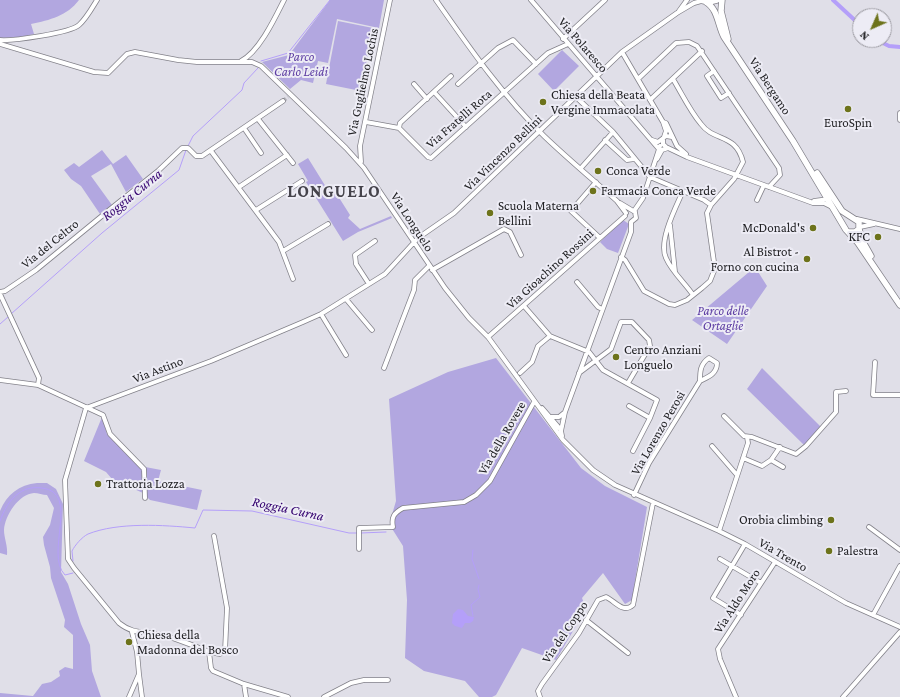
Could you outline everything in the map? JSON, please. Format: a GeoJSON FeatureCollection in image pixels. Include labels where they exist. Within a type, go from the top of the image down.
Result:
{"type":"FeatureCollection","features":[{"type":"Feature","properties":{"kind":"main road"},"geometry":{"type":"LineString","coordinates":[[703,1],[717,0]]}},
{"type":"Feature","properties":{"kind":"main road","name":"Via Bergamo"},"geometry":{"type":"LineString","coordinates":[[722,0],[721,11],[729,43]]}},
{"type":"Feature","properties":{"kind":"main road","name":"Via Bergamo"},"geometry":{"type":"LineString","coordinates":[[703,1],[714,9],[720,30],[793,141],[828,199],[850,218]]}},
{"type":"Feature","properties":{"kind":"main road","name":"Via Bergamo"},"geometry":{"type":"LineString","coordinates":[[793,141],[810,164],[836,206],[845,224]]}},
{"type":"Feature","properties":{"kind":"main road"},"geometry":{"type":"LineString","coordinates":[[879,273],[862,240],[857,219],[850,218],[845,224],[849,232],[879,273],[900,306]]}},
{"type":"Feature","properties":{"kind":"main road"},"geometry":{"type":"LineString","coordinates":[[849,232],[855,232],[859,228]]}},
{"type":"Feature","properties":{"kind":"street"},"geometry":{"type":"LineString","coordinates":[[0,40],[22,39],[70,30],[79,25],[97,0]]}},
{"type":"Feature","properties":{"kind":"street"},"geometry":{"type":"LineString","coordinates":[[240,61],[248,57],[255,50],[284,0]]}},
{"type":"Feature","properties":{"kind":"street","name":"Via Guglielmo Lochis"},"geometry":{"type":"LineString","coordinates":[[364,168],[359,158],[360,146],[390,0]]}},
{"type":"Feature","properties":{"kind":"street"},"geometry":{"type":"LineString","coordinates":[[436,0],[480,64],[539,132],[581,168],[616,201],[632,211],[636,218],[631,222]]}},
{"type":"Feature","properties":{"kind":"street","name":"Via Polaresco"},"geometry":{"type":"LineString","coordinates":[[531,0],[563,39],[652,139],[658,148]]}},
{"type":"Feature","properties":{"kind":"street"},"geometry":{"type":"LineString","coordinates":[[563,39],[605,0]]}},
{"type":"Feature","properties":{"kind":"street","name":"Via Vincenzo Bellini"},"geometry":{"type":"LineString","coordinates":[[677,13],[687,0]]}},
{"type":"Feature","properties":{"kind":"street","name":"Via Vincenzo Bellini"},"geometry":{"type":"LineString","coordinates":[[414,244],[418,238],[454,213],[622,52],[677,13],[694,3],[703,1]]}},
{"type":"Feature","properties":{"kind":"street"},"geometry":{"type":"LineString","coordinates":[[458,84],[498,48],[513,40],[536,64]]}},
{"type":"Feature","properties":{"kind":"street"},"geometry":{"type":"LineString","coordinates":[[638,79],[676,43],[689,42],[697,46],[702,51],[779,168],[780,175],[769,187]]}},
{"type":"Feature","properties":{"kind":"street","name":"Via Longuelo"},"geometry":{"type":"LineString","coordinates":[[0,44],[94,72],[105,73],[108,73],[127,54],[135,52],[197,62],[240,61],[252,62],[261,66],[290,96],[346,148],[364,168],[429,266],[460,307],[488,337],[563,440],[594,470],[615,485],[653,503]]}},
{"type":"Feature","properties":{"kind":"street","name":"Via Fratelli Rota"},"geometry":{"type":"LineString","coordinates":[[399,128],[430,158],[548,53],[568,44]]}},
{"type":"Feature","properties":{"kind":"street"},"geometry":{"type":"LineString","coordinates":[[650,100],[702,51]]}},
{"type":"Feature","properties":{"kind":"street"},"geometry":{"type":"LineString","coordinates":[[622,52],[663,122],[666,131],[658,148],[656,159],[642,198],[632,211]]}},
{"type":"Feature","properties":{"kind":"street"},"geometry":{"type":"LineString","coordinates":[[714,71],[707,76],[721,98],[729,93]]}},
{"type":"Feature","properties":{"kind":"street"},"geometry":{"type":"LineString","coordinates":[[366,122],[399,128],[400,123],[451,76]]}},
{"type":"Feature","properties":{"kind":"street"},"geometry":{"type":"LineString","coordinates":[[621,257],[625,260],[647,294],[669,304],[675,305],[687,300],[710,281],[714,271],[707,213],[711,205],[737,175],[743,162],[737,149],[728,140],[708,131],[701,125],[673,79]]}},
{"type":"Feature","properties":{"kind":"street"},"geometry":{"type":"LineString","coordinates":[[414,84],[426,99]]}},
{"type":"Feature","properties":{"kind":"street"},"geometry":{"type":"LineString","coordinates":[[434,92],[466,127]]}},
{"type":"Feature","properties":{"kind":"street"},"geometry":{"type":"LineString","coordinates":[[576,97],[613,132],[650,177],[704,200],[711,205]]}},
{"type":"Feature","properties":{"kind":"street","name":"Via del Celtro"},"geometry":{"type":"LineString","coordinates":[[0,293],[6,291],[36,270],[186,148],[199,157],[211,151],[283,101]]}},
{"type":"Feature","properties":{"kind":"street"},"geometry":{"type":"LineString","coordinates":[[900,112],[900,120]]}},
{"type":"Feature","properties":{"kind":"street"},"geometry":{"type":"LineString","coordinates":[[258,119],[293,163]]}},
{"type":"Feature","properties":{"kind":"street"},"geometry":{"type":"LineString","coordinates":[[663,122],[666,123],[680,148],[689,156]]}},
{"type":"Feature","properties":{"kind":"street"},"geometry":{"type":"LineString","coordinates":[[244,128],[261,153]]}},
{"type":"Feature","properties":{"kind":"street"},"geometry":{"type":"LineString","coordinates":[[581,168],[613,132]]}},
{"type":"Feature","properties":{"kind":"street"},"geometry":{"type":"LineString","coordinates":[[652,139],[658,142],[668,135],[674,139]]}},
{"type":"Feature","properties":{"kind":"street"},"geometry":{"type":"LineString","coordinates":[[664,138],[664,146],[737,175],[810,202],[836,206]]}},
{"type":"Feature","properties":{"kind":"street"},"geometry":{"type":"LineString","coordinates":[[656,159],[662,150],[674,145],[674,139]]}},
{"type":"Feature","properties":{"kind":"street"},"geometry":{"type":"LineString","coordinates":[[605,140],[627,160],[634,159]]}},
{"type":"Feature","properties":{"kind":"street"},"geometry":{"type":"LineString","coordinates":[[346,148],[354,154],[358,152],[360,146]]}},
{"type":"Feature","properties":{"kind":"street"},"geometry":{"type":"LineString","coordinates":[[211,151],[279,242],[293,279]]}},
{"type":"Feature","properties":{"kind":"street"},"geometry":{"type":"LineString","coordinates":[[239,187],[287,155]]}},
{"type":"Feature","properties":{"kind":"street"},"geometry":{"type":"LineString","coordinates":[[256,210],[302,181]]}},
{"type":"Feature","properties":{"kind":"street"},"geometry":{"type":"LineString","coordinates":[[596,182],[571,211],[600,238]]}},
{"type":"Feature","properties":{"kind":"street"},"geometry":{"type":"LineString","coordinates":[[757,200],[764,185]]}},
{"type":"Feature","properties":{"kind":"street"},"geometry":{"type":"LineString","coordinates":[[819,200],[821,195],[820,186]]}},
{"type":"Feature","properties":{"kind":"street"},"geometry":{"type":"LineString","coordinates":[[683,191],[670,222],[664,241],[664,251],[668,263],[693,295]]}},
{"type":"Feature","properties":{"kind":"street"},"geometry":{"type":"LineString","coordinates":[[810,202],[828,199]]}},
{"type":"Feature","properties":{"kind":"street"},"geometry":{"type":"LineString","coordinates":[[616,201],[627,220],[631,222]]}},
{"type":"Feature","properties":{"kind":"street","name":"Via Gioachino Rossini"},"geometry":{"type":"LineString","coordinates":[[488,337],[625,215],[632,211]]}},
{"type":"Feature","properties":{"kind":"street"},"geometry":{"type":"LineString","coordinates":[[857,219],[900,229]]}},
{"type":"Feature","properties":{"kind":"street"},"geometry":{"type":"LineString","coordinates":[[563,440],[561,431],[565,412],[586,351],[631,232],[631,222]]}},
{"type":"Feature","properties":{"kind":"street"},"geometry":{"type":"LineString","coordinates":[[670,222],[675,272]]}},
{"type":"Feature","properties":{"kind":"street"},"geometry":{"type":"LineString","coordinates":[[283,251],[329,224]]}},
{"type":"Feature","properties":{"kind":"street"},"geometry":{"type":"LineString","coordinates":[[859,228],[877,224]]}},
{"type":"Feature","properties":{"kind":"street"},"geometry":{"type":"LineString","coordinates":[[432,270],[506,229],[511,233],[521,255]]}},
{"type":"Feature","properties":{"kind":"street"},"geometry":{"type":"LineString","coordinates":[[369,284],[356,264],[355,255],[375,241]]}},
{"type":"Feature","properties":{"kind":"street","name":"Via Astino"},"geometry":{"type":"LineString","coordinates":[[86,408],[211,361],[321,314],[385,274],[414,244]]}},
{"type":"Feature","properties":{"kind":"street","name":"Via Longuelo"},"geometry":{"type":"LineString","coordinates":[[384,368],[414,290],[415,280],[429,266]]}},
{"type":"Feature","properties":{"kind":"street"},"geometry":{"type":"LineString","coordinates":[[577,282],[598,307],[602,309]]}},
{"type":"Feature","properties":{"kind":"street"},"geometry":{"type":"LineString","coordinates":[[0,293],[39,378],[38,385]]}},
{"type":"Feature","properties":{"kind":"street"},"geometry":{"type":"LineString","coordinates":[[346,299],[372,330]]}},
{"type":"Feature","properties":{"kind":"street"},"geometry":{"type":"LineString","coordinates":[[524,306],[550,336],[586,351],[603,370],[657,400],[650,418],[633,451]]}},
{"type":"Feature","properties":{"kind":"street"},"geometry":{"type":"LineString","coordinates":[[321,314],[346,355]]}},
{"type":"Feature","properties":{"kind":"street"},"geometry":{"type":"LineString","coordinates":[[579,374],[611,349],[621,322],[632,322],[649,340],[650,346],[628,383]]}},
{"type":"Feature","properties":{"kind":"street"},"geometry":{"type":"LineString","coordinates":[[520,373],[532,362],[538,346],[550,336]]}},
{"type":"Feature","properties":{"kind":"street","name":"Via Lorenzo Perosi"},"geometry":{"type":"LineString","coordinates":[[634,495],[649,463],[700,381],[700,369],[709,358],[714,360],[717,367],[711,376],[700,381]]}},
{"type":"Feature","properties":{"kind":"street"},"geometry":{"type":"LineString","coordinates":[[874,362],[873,395],[900,395]]}},
{"type":"Feature","properties":{"kind":"street"},"geometry":{"type":"LineString","coordinates":[[0,380],[38,385],[104,416],[110,434],[144,468],[145,498]]}},
{"type":"Feature","properties":{"kind":"street","name":"Via Longuelo"},"geometry":{"type":"LineString","coordinates":[[527,391],[551,417],[561,431]]}},
{"type":"Feature","properties":{"kind":"street"},"geometry":{"type":"LineString","coordinates":[[724,416],[744,436],[780,447],[794,454],[799,452],[836,412],[836,392],[846,391]]}},
{"type":"Feature","properties":{"kind":"street","name":"Via della Rovere"},"geometry":{"type":"LineString","coordinates":[[359,549],[359,528],[393,527],[393,517],[403,508],[464,502],[476,495],[490,481],[534,402]]}},
{"type":"Feature","properties":{"kind":"street"},"geometry":{"type":"LineString","coordinates":[[629,406],[650,418]]}},
{"type":"Feature","properties":{"kind":"street"},"geometry":{"type":"LineString","coordinates":[[86,408],[65,480],[68,559],[119,623],[132,632],[165,635],[209,652],[220,654],[225,651],[227,608],[214,536]]}},
{"type":"Feature","properties":{"kind":"street"},"geometry":{"type":"LineString","coordinates":[[541,409],[551,417],[558,417],[565,412]]}},
{"type":"Feature","properties":{"kind":"street"},"geometry":{"type":"LineString","coordinates":[[719,531],[748,443],[747,437]]}},
{"type":"Feature","properties":{"kind":"street"},"geometry":{"type":"LineString","coordinates":[[712,446],[737,475]]}},
{"type":"Feature","properties":{"kind":"street"},"geometry":{"type":"LineString","coordinates":[[743,458],[762,466],[771,460],[780,447]]}},
{"type":"Feature","properties":{"kind":"street"},"geometry":{"type":"LineString","coordinates":[[771,460],[783,467]]}},
{"type":"Feature","properties":{"kind":"street","name":"Via Trento"},"geometry":{"type":"LineString","coordinates":[[653,503],[719,531],[745,544],[846,603],[900,627]]}},
{"type":"Feature","properties":{"kind":"street","name":"Via del Coppo"},"geometry":{"type":"LineString","coordinates":[[540,696],[538,689],[602,598],[608,598],[624,608],[629,608],[633,605],[653,503]]}},
{"type":"Feature","properties":{"kind":"street"},"geometry":{"type":"LineString","coordinates":[[869,527],[900,550]]}},
{"type":"Feature","properties":{"kind":"street"},"geometry":{"type":"LineString","coordinates":[[741,615],[713,598],[745,544]]}},
{"type":"Feature","properties":{"kind":"street"},"geometry":{"type":"LineString","coordinates":[[720,559],[761,583]]}},
{"type":"Feature","properties":{"kind":"street","name":"Via Aldo Moro"},"geometry":{"type":"LineString","coordinates":[[736,697],[720,659],[718,649],[775,562]]}},
{"type":"Feature","properties":{"kind":"street"},"geometry":{"type":"LineString","coordinates":[[873,615],[900,566]]}},
{"type":"Feature","properties":{"kind":"street"},"geometry":{"type":"LineString","coordinates":[[586,620],[628,653]]}},
{"type":"Feature","properties":{"kind":"street"},"geometry":{"type":"LineString","coordinates":[[132,632],[137,652],[142,697]]}},
{"type":"Feature","properties":{"kind":"street"},"geometry":{"type":"LineString","coordinates":[[843,697],[900,632]]}},
{"type":"Feature","properties":{"kind":"street"},"geometry":{"type":"LineString","coordinates":[[209,652],[210,668],[213,671],[244,684],[288,697]]}},
{"type":"Feature","properties":{"kind":"street"},"geometry":{"type":"LineString","coordinates":[[129,697],[139,674]]}},
{"type":"Feature","properties":{"kind":"street"},"geometry":{"type":"LineString","coordinates":[[324,697],[350,683],[364,680],[388,680]]}},
{"type":"Feature","properties":{"kind":"street"},"geometry":{"type":"LineString","coordinates":[[244,684],[246,697]]}},
{"type":"Feature","properties":{"kind":"green space"},"geometry":{"type":"Polygon","coordinates":[[[0,0],[79,0],[64,14],[31,24],[34,34],[21,37],[0,38],[0,0]]]}},
{"type":"Feature","properties":{"kind":"green space","name":"Parco Carlo Leidi"},"geometry":{"type":"Polygon","coordinates":[[[330,0],[384,0],[379,28],[337,19],[328,63],[318,61],[313,83],[301,80],[290,89],[262,62],[289,55],[330,0]]]}},
{"type":"Feature","properties":{"kind":"green space"},"geometry":{"type":"Polygon","coordinates":[[[338,21],[373,28],[361,91],[326,84],[338,21]]]}},
{"type":"Feature","properties":{"kind":"green space"},"geometry":{"type":"Polygon","coordinates":[[[562,50],[579,66],[554,91],[538,74],[562,50]]]}},
{"type":"Feature","properties":{"kind":"green space"},"geometry":{"type":"Polygon","coordinates":[[[102,150],[113,164],[126,155],[143,179],[126,192],[111,164],[91,176],[112,205],[100,214],[81,186],[71,179],[64,170],[74,163],[79,167],[102,150]]]}},
{"type":"Feature","properties":{"kind":"green space"},"geometry":{"type":"Polygon","coordinates":[[[308,158],[326,187],[331,185],[350,215],[348,218],[360,229],[391,216],[392,218],[358,232],[343,241],[306,182],[308,181],[298,164],[308,158]]]}},
{"type":"Feature","properties":{"kind":"green space"},"geometry":{"type":"Polygon","coordinates":[[[623,220],[629,224],[618,253],[607,249],[600,242],[623,220]]]}},
{"type":"Feature","properties":{"kind":"green space","name":"Parco delle Ortaglie"},"geometry":{"type":"Polygon","coordinates":[[[755,267],[767,286],[727,344],[692,320],[755,267]]]}},
{"type":"Feature","properties":{"kind":"green space"},"geometry":{"type":"Polygon","coordinates":[[[496,358],[581,468],[605,486],[647,507],[632,600],[625,604],[603,573],[582,598],[586,609],[556,660],[522,648],[496,695],[492,697],[479,697],[465,681],[424,671],[405,658],[407,600],[403,546],[391,527],[391,518],[396,501],[389,399],[448,372],[496,358]]]}},
{"type":"Feature","properties":{"kind":"green space"},"geometry":{"type":"Polygon","coordinates":[[[762,368],[821,427],[804,445],[747,389],[762,368]]]}},
{"type":"Feature","properties":{"kind":"green space"},"geometry":{"type":"Polygon","coordinates":[[[102,417],[107,434],[124,452],[140,466],[161,470],[158,481],[202,490],[197,510],[150,500],[143,493],[112,479],[106,472],[84,461],[102,417]]]}},
{"type":"Feature","properties":{"kind":"green space"},"geometry":{"type":"Polygon","coordinates":[[[37,483],[47,483],[56,489],[63,504],[61,572],[68,584],[81,624],[90,645],[92,671],[101,697],[0,697],[0,693],[33,696],[42,684],[51,682],[60,676],[59,671],[65,667],[73,669],[73,635],[64,627],[65,620],[51,578],[50,567],[44,545],[43,537],[50,525],[54,508],[47,495],[34,493],[28,494],[18,501],[10,512],[5,524],[4,530],[7,555],[0,553],[0,511],[3,505],[14,491],[37,483]]]}},
{"type":"Feature","properties":{"kind":"shaded area"},"geometry":{"type":"Polygon","coordinates":[[[458,609],[463,610],[468,616],[474,617],[473,621],[470,623],[465,623],[462,628],[455,626],[452,623],[453,614],[458,609]]]}},
{"type":"Feature","properties":{"kind":"waterway","name":"Roggia Curna"},"geometry":{"type":"LineString","coordinates":[[261,61],[288,53],[330,0]]}},
{"type":"Feature","properties":{"kind":"waterway"},"geometry":{"type":"LineString","coordinates":[[833,0],[852,18]]}},
{"type":"Feature","properties":{"kind":"waterway"},"geometry":{"type":"LineString","coordinates":[[892,46],[900,47]]}},
{"type":"Feature","properties":{"kind":"waterway","name":"Roggia Curna"},"geometry":{"type":"LineString","coordinates":[[188,146],[193,136],[242,90],[244,83],[258,68]]}},
{"type":"Feature","properties":{"kind":"waterway","name":"Roggia Curna"},"geometry":{"type":"LineString","coordinates":[[11,314],[102,233],[179,170],[186,150]]}},
{"type":"Feature","properties":{"kind":"waterway","name":"Roggia Curna"},"geometry":{"type":"LineString","coordinates":[[0,324],[8,317]]}},
{"type":"Feature","properties":{"kind":"waterway","name":"Roggia Curna"},"geometry":{"type":"LineString","coordinates":[[0,521],[10,502],[22,491],[30,488],[42,488],[53,492],[59,500],[61,512],[58,553],[60,565],[65,575],[73,573]]}},
{"type":"Feature","properties":{"kind":"waterway","name":"Roggia Curna"},"geometry":{"type":"LineString","coordinates":[[73,561],[72,551],[79,541],[88,534],[100,530],[141,525],[195,528],[203,510],[252,511],[349,533],[358,533]]}},
{"type":"Feature","properties":{"kind":"waterway","name":"Roggia Curna"},"geometry":{"type":"LineString","coordinates":[[361,533],[386,532]]}},
{"type":"Feature","properties":{"kind":"waterway"},"geometry":{"type":"LineString","coordinates":[[473,550],[472,559],[479,579]]}},
{"type":"Feature","properties":{"kind":"waterway"},"geometry":{"type":"LineString","coordinates":[[473,616],[471,605],[480,597],[478,589],[479,585]]}},
{"type":"Feature","properties":{"kind":"tunnel"},"geometry":{"type":"LineString","coordinates":[[283,101],[288,97]]}},
{"type":"Feature","properties":{"kind":"place","name":"Chiesa della Beata Vergine Immacolata"},"geometry":{"type":"Point","coordinates":[543,102]}},
{"type":"Feature","properties":{"kind":"place","name":"EuroSpin"},"geometry":{"type":"Point","coordinates":[848,109]}},
{"type":"Feature","properties":{"kind":"place","name":"Conca Verde"},"geometry":{"type":"Point","coordinates":[598,171]}},
{"type":"Feature","properties":{"kind":"place","name":"Farmacia Conca Verde"},"geometry":{"type":"Point","coordinates":[593,191]}},
{"type":"Feature","properties":{"kind":"place","name":"Scuola Materna Bellini"},"geometry":{"type":"Point","coordinates":[490,213]}},
{"type":"Feature","properties":{"kind":"place","name":"McDonald's"},"geometry":{"type":"Point","coordinates":[813,228]}},
{"type":"Feature","properties":{"kind":"place","name":"KFC"},"geometry":{"type":"Point","coordinates":[878,237]}},
{"type":"Feature","properties":{"kind":"place","name":"Al Bistrot - Forno con cucina"},"geometry":{"type":"Point","coordinates":[807,259]}},
{"type":"Feature","properties":{"kind":"place","name":"Centro Anziani Longuelo"},"geometry":{"type":"Point","coordinates":[616,357]}},
{"type":"Feature","properties":{"kind":"place","name":"Trattoria Lozza"},"geometry":{"type":"Point","coordinates":[98,484]}},
{"type":"Feature","properties":{"kind":"place","name":"Orobia climbing"},"geometry":{"type":"Point","coordinates":[831,520]}},
{"type":"Feature","properties":{"kind":"place","name":"Palestra"},"geometry":{"type":"Point","coordinates":[829,551]}},
{"type":"Feature","properties":{"kind":"place","name":"Chiesa della Madonna del Bosco"},"geometry":{"type":"Point","coordinates":[129,642]}},
{"type":"Feature","properties":{"kind":"district","name":"LONGUELO"},"geometry":{"type":"Point","coordinates":[334,192]}}]}
